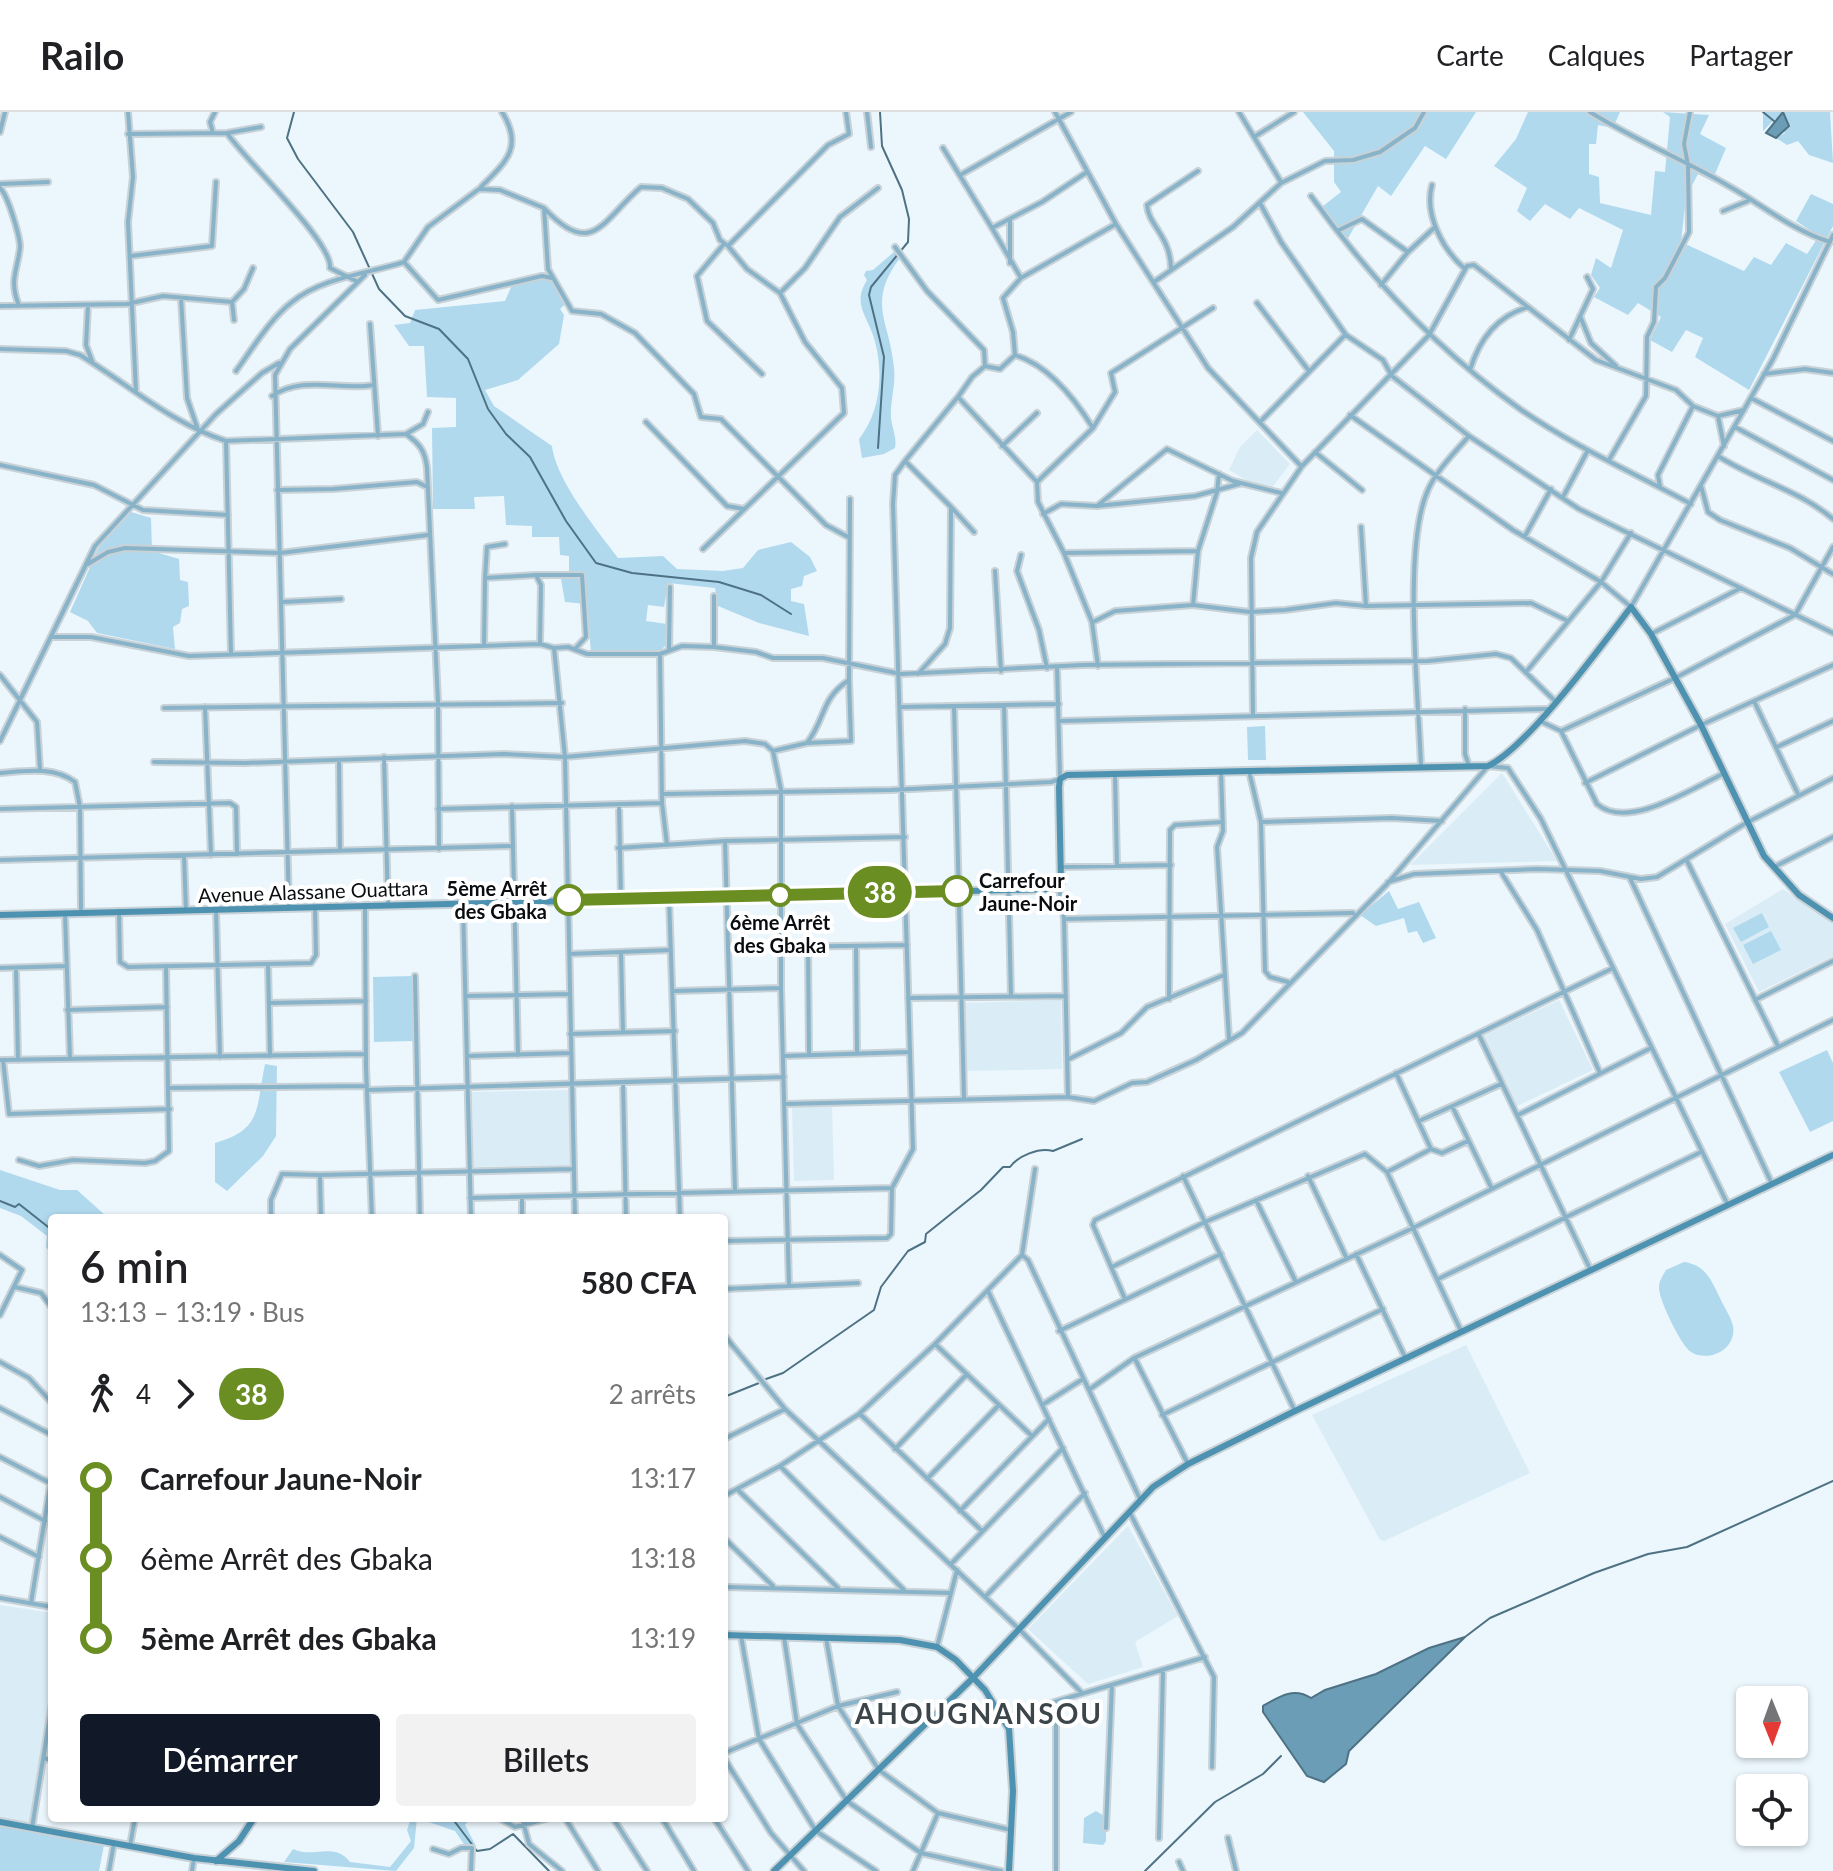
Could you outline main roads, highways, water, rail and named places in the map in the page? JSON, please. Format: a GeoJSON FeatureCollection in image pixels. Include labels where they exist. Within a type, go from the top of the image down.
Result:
{"type":"FeatureCollection","features":[{"type":"Feature","properties":{"kind":"waterway"},"geometry":{"type":"LineString","coordinates":[[294,112],[287,138],[298,159],[353,232],[379,289],[405,316],[439,329],[468,359],[488,409],[506,434],[530,457],[566,521],[596,563],[632,573],[719,582],[761,595],[791,614]]}},
{"type":"Feature","properties":{"kind":"waterway"},"geometry":{"type":"LineString","coordinates":[[878,448],[884,357],[869,295],[871,287],[908,242],[909,219],[902,190],[882,146],[880,112]]}},
{"type":"Feature","properties":{"kind":"waterway"},"geometry":{"type":"LineString","coordinates":[[1763,112],[1774,121]]}},
{"type":"Feature","properties":{"kind":"waterway"},"geometry":{"type":"LineString","coordinates":[[766,1379],[783,1373],[874,1310],[881,1287],[908,1251],[925,1242],[926,1234],[981,1190],[1003,1167],[1010,1167],[1029,1153],[1053,1151],[1082,1139]]}},
{"type":"Feature","properties":{"kind":"waterway"},"geometry":{"type":"LineString","coordinates":[[0,1201],[15,1207],[19,1204],[48,1227]]}},
{"type":"Feature","properties":{"kind":"waterway"},"geometry":{"type":"LineString","coordinates":[[728,1395],[759,1383]]}},
{"type":"Feature","properties":{"kind":"waterway"},"geometry":{"type":"LineString","coordinates":[[1465,1637],[1490,1618],[1594,1573],[1648,1554],[1687,1547],[1833,1481]]}},
{"type":"Feature","properties":{"kind":"waterway"},"geometry":{"type":"LineString","coordinates":[[1145,1871],[1215,1802],[1263,1774],[1281,1756]]}},
{"type":"Feature","properties":{"kind":"waterway"},"geometry":{"type":"LineString","coordinates":[[455,1822],[477,1851],[490,1849],[513,1834],[549,1871]]}},
{"type":"Feature","properties":{"kind":"place","name":"Carrefour Jaune-Noir"},"geometry":{"type":"Point","coordinates":[957,891]}},
{"type":"Feature","properties":{"kind":"place","name":"6ème Arrêt des Gbaka"},"geometry":{"type":"Point","coordinates":[780,895]}},
{"type":"Feature","properties":{"kind":"place","name":"5ème Arrêt des Gbaka"},"geometry":{"type":"Point","coordinates":[569,900]}},
{"type":"Feature","properties":{"kind":"district","name":"AHOUGNANSOU"},"geometry":{"type":"Point","coordinates":[979,1713]}}]}
